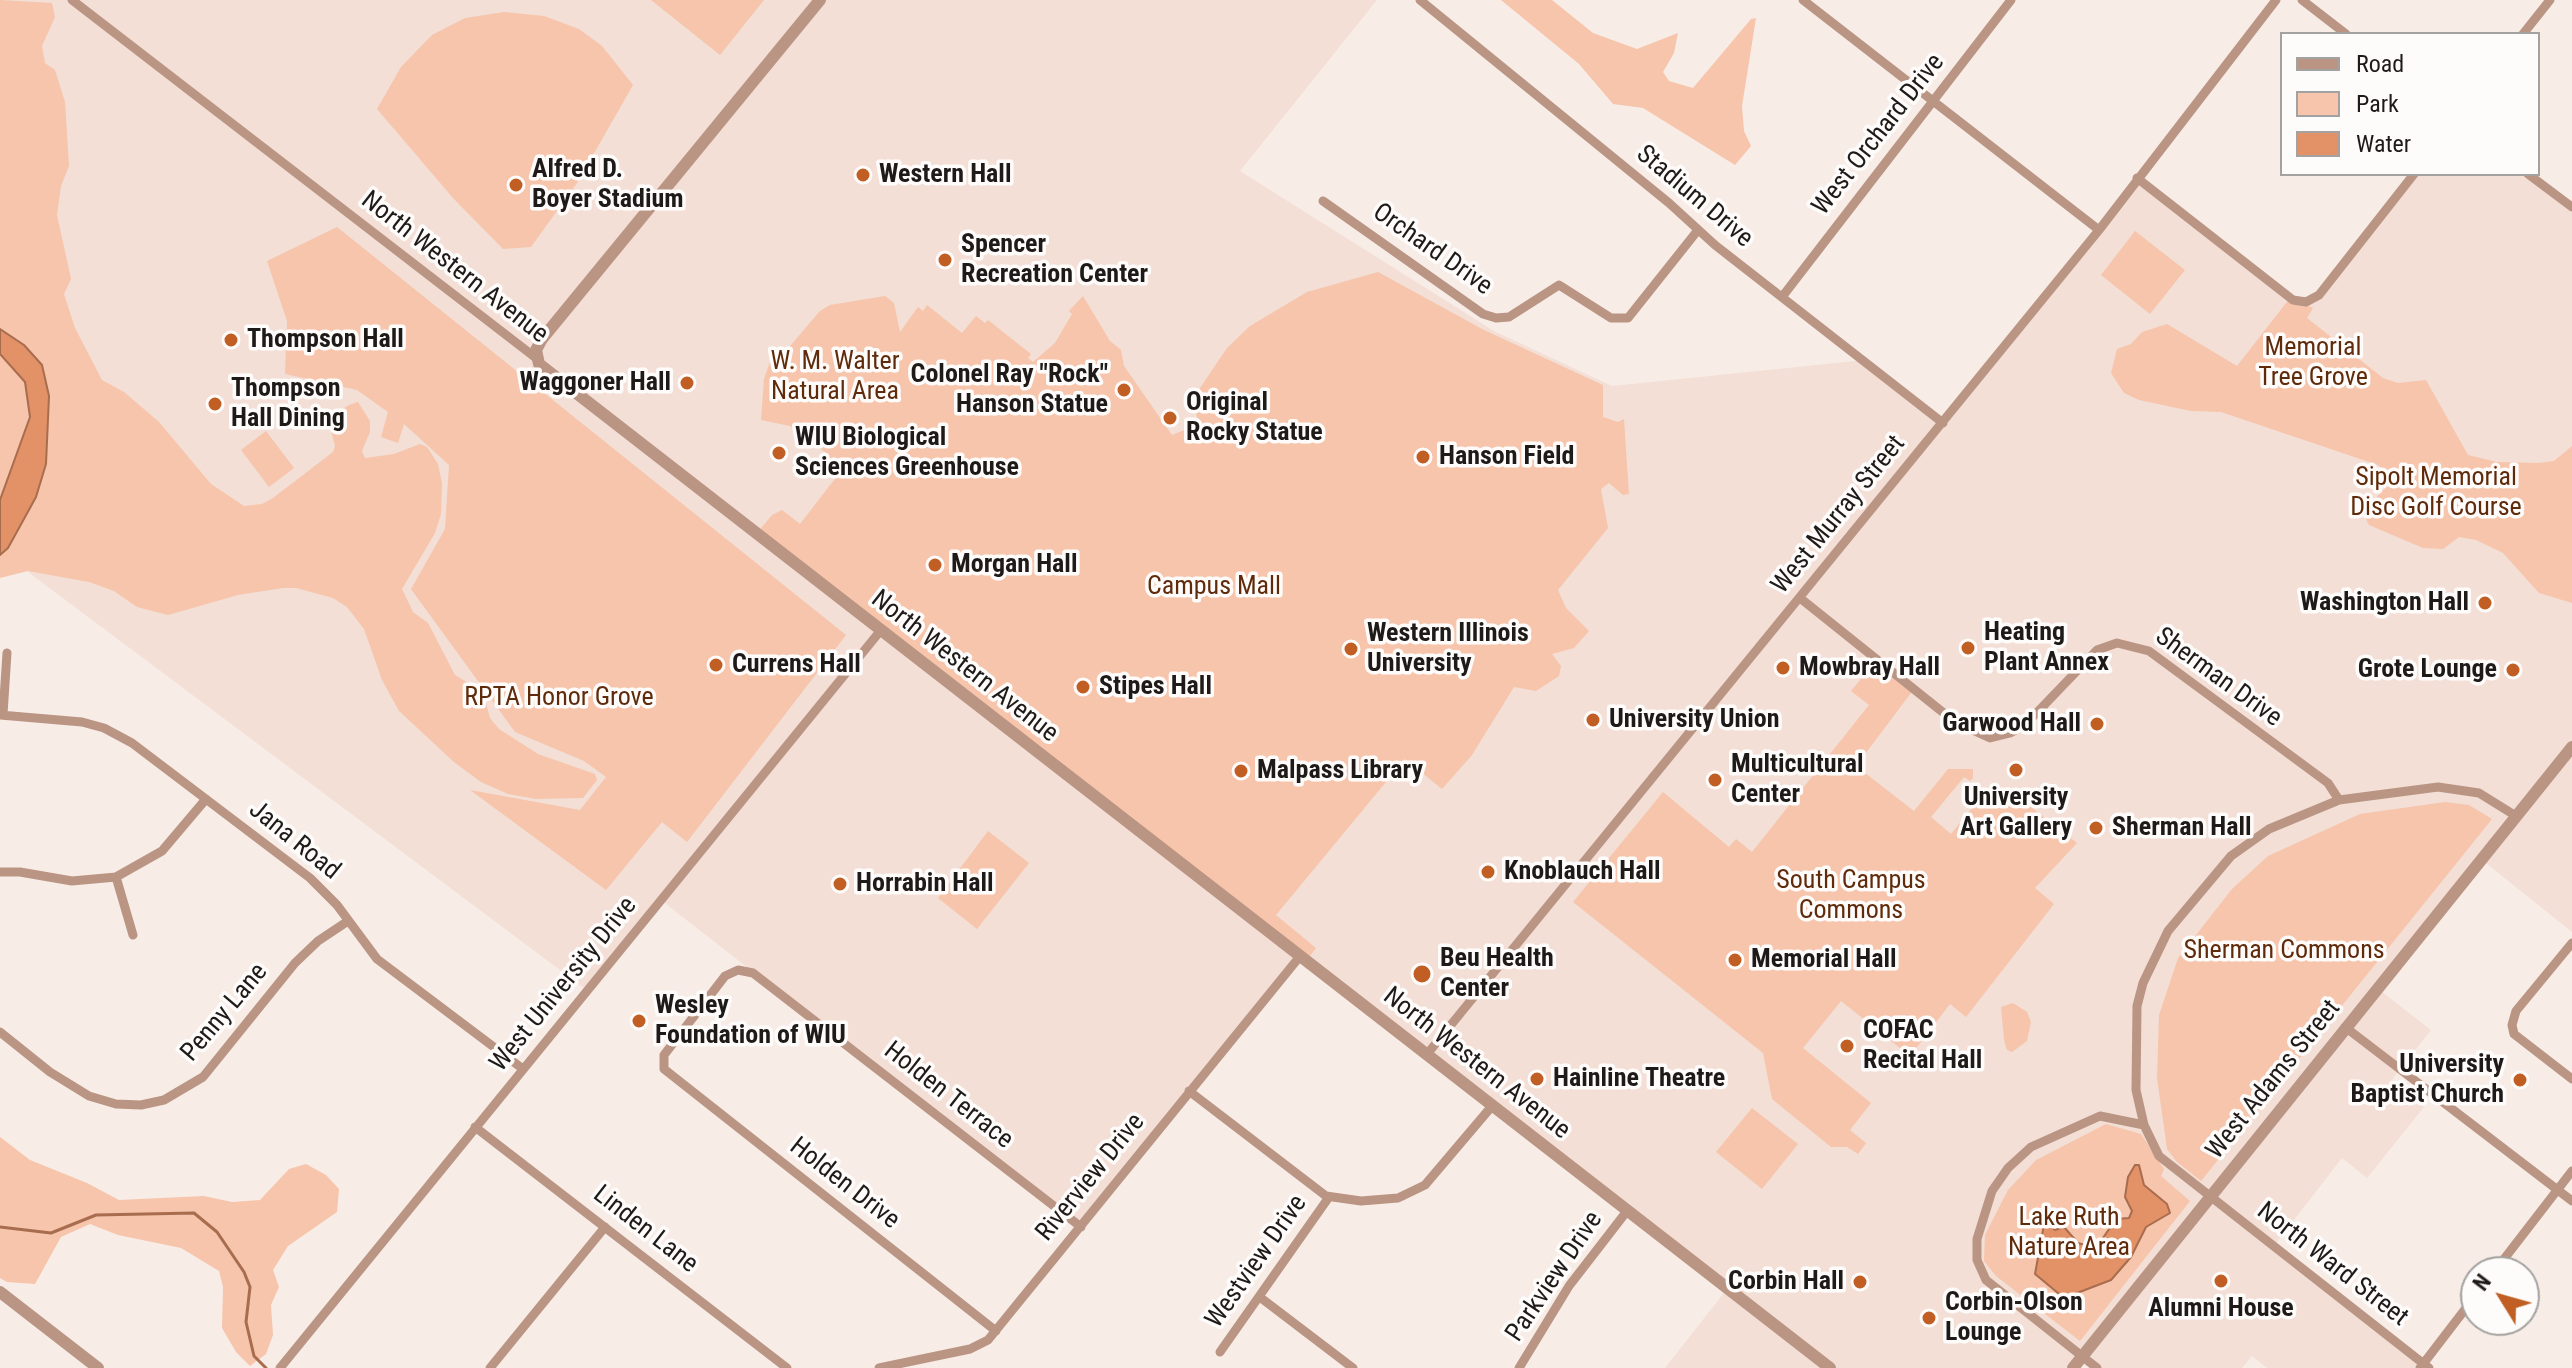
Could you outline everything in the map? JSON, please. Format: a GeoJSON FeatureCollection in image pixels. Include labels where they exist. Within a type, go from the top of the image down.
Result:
{"type":"FeatureCollection","features":[{"type":"Feature","properties":{"kind":"street","name":"North Western Avenue"},"geometry":{"type":"LineString","coordinates":[[72,0],[536,358],[1830,1368]]}},
{"type":"Feature","properties":{"kind":"street"},"geometry":{"type":"LineString","coordinates":[[536,358],[542,339],[820,0]]}},
{"type":"Feature","properties":{"kind":"street","name":"Stadium Drive"},"geometry":{"type":"LineString","coordinates":[[1420,0],[1698,230],[1943,423]]}},
{"type":"Feature","properties":{"kind":"street"},"geometry":{"type":"LineString","coordinates":[[1803,0],[2099,230]]}},
{"type":"Feature","properties":{"kind":"street","name":"West Orchard Drive"},"geometry":{"type":"LineString","coordinates":[[1782,297],[2011,0]]}},
{"type":"Feature","properties":{"kind":"street","name":"West Murray Street"},"geometry":{"type":"LineString","coordinates":[[1428,1053],[2099,230],[2276,0]]}},
{"type":"Feature","properties":{"kind":"street"},"geometry":{"type":"LineString","coordinates":[[2302,0],[2343,32]]}},
{"type":"Feature","properties":{"kind":"street"},"geometry":{"type":"LineString","coordinates":[[2525,32],[2550,0]]}},
{"type":"Feature","properties":{"kind":"street"},"geometry":{"type":"LineString","coordinates":[[2137,178],[2293,300],[2306,302],[2319,295],[2412,176]]}},
{"type":"Feature","properties":{"kind":"street"},"geometry":{"type":"LineString","coordinates":[[2531,176],[2572,207]]}},
{"type":"Feature","properties":{"kind":"street","name":"Orchard Drive"},"geometry":{"type":"LineString","coordinates":[[1323,201],[1483,314],[1496,318],[1509,317],[1559,285],[1611,318],[1628,318],[1698,230]]}},
{"type":"Feature","properties":{"kind":"street","name":"Sherman Drive"},"geometry":{"type":"LineString","coordinates":[[1800,598],[1955,722],[1990,738],[2025,725],[2084,662],[2106,645],[2132,645],[2149,651],[2328,783],[2339,800]]}},
{"type":"Feature","properties":{"kind":"street","name":"West University Drive"},"geometry":{"type":"LineString","coordinates":[[280,1368],[881,630]]}},
{"type":"Feature","properties":{"kind":"street"},"geometry":{"type":"LineString","coordinates":[[2,714],[7,653]]}},
{"type":"Feature","properties":{"kind":"street","name":"Jana Road"},"geometry":{"type":"LineString","coordinates":[[2,714],[59,717],[104,728],[132,743],[310,878],[383,964],[523,1069]]}},
{"type":"Feature","properties":{"kind":"street","name":"West Adams Street"},"geometry":{"type":"LineString","coordinates":[[2073,1368],[2572,747]]}},
{"type":"Feature","properties":{"kind":"street","name":"North Ward Street"},"geometry":{"type":"LineString","coordinates":[[2424,1367],[2159,1156],[2144,1125],[2136,1090],[2137,1006],[2143,983],[2168,931],[2214,874],[2251,840],[2285,821],[2339,800],[2438,787],[2479,793],[2516,816]]}},
{"type":"Feature","properties":{"kind":"street"},"geometry":{"type":"LineString","coordinates":[[0,872],[72,881],[116,877],[162,851],[206,799]]}},
{"type":"Feature","properties":{"kind":"street"},"geometry":{"type":"LineString","coordinates":[[116,877],[133,935]]}},
{"type":"Feature","properties":{"kind":"street","name":"Penny Lane"},"geometry":{"type":"LineString","coordinates":[[0,1032],[50,1072],[89,1096],[116,1104],[141,1105],[164,1100],[203,1077],[300,957],[348,921]]}},
{"type":"Feature","properties":{"kind":"street"},"geometry":{"type":"LineString","coordinates":[[2572,943],[2516,1011],[2512,1025],[2514,1034],[2572,1079]]}},
{"type":"Feature","properties":{"kind":"street","name":"Riverview Drive"},"geometry":{"type":"LineString","coordinates":[[879,1368],[976,1347],[996,1331],[1301,955]]}},
{"type":"Feature","properties":{"kind":"street","name":"Holden Terrace"},"geometry":{"type":"LineString","coordinates":[[666,1071],[662,1065],[664,1055],[725,976],[733,971],[749,971],[1081,1227]]}},
{"type":"Feature","properties":{"kind":"street"},"geometry":{"type":"LineString","coordinates":[[2345,1027],[2572,1201]]}},
{"type":"Feature","properties":{"kind":"street","name":"Holden Drive"},"geometry":{"type":"LineString","coordinates":[[666,1071],[996,1331]]}},
{"type":"Feature","properties":{"kind":"street"},"geometry":{"type":"LineString","coordinates":[[1189,1091],[1329,1197],[1380,1201],[1417,1190],[1435,1176],[1492,1106]]}},
{"type":"Feature","properties":{"kind":"street"},"geometry":{"type":"LineString","coordinates":[[2097,1368],[1986,1280],[1976,1251],[1979,1225],[1992,1191],[2008,1168],[2031,1147],[2100,1116],[2144,1125]]}},
{"type":"Feature","properties":{"kind":"street","name":"Linden Lane"},"geometry":{"type":"LineString","coordinates":[[475,1127],[787,1368]]}},
{"type":"Feature","properties":{"kind":"street"},"geometry":{"type":"LineString","coordinates":[[2506,1256],[2572,1171]]}},
{"type":"Feature","properties":{"kind":"street","name":"Westview Drive"},"geometry":{"type":"LineString","coordinates":[[1220,1352],[1261,1298],[1280,1264],[1329,1197]]}},
{"type":"Feature","properties":{"kind":"street","name":"Parkview Drive"},"geometry":{"type":"LineString","coordinates":[[1519,1368],[1569,1286],[1627,1211]]}},
{"type":"Feature","properties":{"kind":"street"},"geometry":{"type":"LineString","coordinates":[[490,1368],[605,1227]]}},
{"type":"Feature","properties":{"kind":"street"},"geometry":{"type":"LineString","coordinates":[[0,1292],[98,1368]]}},
{"type":"Feature","properties":{"kind":"street"},"geometry":{"type":"LineString","coordinates":[[1261,1298],[1353,1368]]}},
{"type":"Feature","properties":{"kind":"street"},"geometry":{"type":"LineString","coordinates":[[2424,1367],[2460,1317]]}},
{"type":"Feature","properties":{"kind":"shaded area","name":"Western Illinois University"},"geometry":{"type":"Polygon","coordinates":[[[0,0],[1377,0],[1240,171],[1494,331],[1612,386],[1865,360],[1943,423],[2137,178],[2293,300],[2311,301],[2412,176],[2531,176],[2572,208],[2572,932],[2482,860],[2377,988],[2431,1030],[2391,1081],[2424,1107],[2367,1178],[2342,1158],[2273,1247],[2423,1364],[2420,1368],[2267,1368],[2252,1356],[2242,1368],[2097,1368],[2082,1357],[2073,1368],[1665,1368],[1727,1289],[1301,956],[1081,1227],[662,901],[588,991],[0,551],[0,0]]]}},
{"type":"Feature","properties":{"kind":"green space"},"geometry":{"type":"Polygon","coordinates":[[[0,0],[52,3],[55,17],[42,46],[45,63],[55,70],[65,102],[69,166],[61,186],[57,215],[71,279],[64,294],[75,328],[102,380],[124,392],[159,422],[211,484],[244,506],[262,504],[273,498],[333,452],[335,446],[330,427],[339,411],[358,402],[370,421],[370,432],[362,451],[365,458],[394,454],[420,444],[427,447],[438,464],[442,483],[441,514],[435,533],[402,589],[413,612],[428,623],[455,675],[483,692],[490,718],[499,729],[538,754],[595,774],[597,780],[583,798],[536,799],[508,794],[481,782],[454,762],[399,711],[382,680],[364,629],[347,607],[333,598],[296,588],[283,588],[238,595],[168,615],[137,607],[114,591],[89,582],[28,571],[0,578],[0,555],[8,548],[36,497],[46,464],[49,396],[42,365],[24,345],[0,329],[0,0]]]}},
{"type":"Feature","properties":{"kind":"green space"},"geometry":{"type":"Polygon","coordinates":[[[651,0],[764,0],[720,55],[651,0]]]}},
{"type":"Feature","properties":{"kind":"green space"},"geometry":{"type":"Polygon","coordinates":[[[1501,0],[1552,0],[1593,33],[1637,49],[1678,33],[1674,53],[1663,72],[1669,81],[1693,88],[1751,19],[1756,18],[1742,106],[1744,131],[1751,146],[1735,165],[1643,108],[1613,104],[1579,64],[1501,0]]]}},
{"type":"Feature","properties":{"kind":"green space"},"geometry":{"type":"Polygon","coordinates":[[[504,12],[544,16],[579,29],[602,46],[633,85],[577,183],[531,247],[503,249],[453,198],[377,109],[401,67],[432,35],[465,18],[504,12]]]}},
{"type":"Feature","properties":{"kind":"green space","name":"RPTA Honor Grove"},"geometry":{"type":"Polygon","coordinates":[[[337,227],[846,635],[687,842],[662,822],[606,890],[470,790],[580,810],[606,777],[584,761],[515,732],[411,589],[445,529],[449,465],[404,424],[398,443],[381,437],[388,412],[357,390],[285,374],[287,321],[267,261],[337,227]]]}},
{"type":"Feature","properties":{"kind":"green space"},"geometry":{"type":"Polygon","coordinates":[[[2135,231],[2185,270],[2150,314],[2101,275],[2135,231]]]}},
{"type":"Feature","properties":{"kind":"green space"},"geometry":{"type":"Polygon","coordinates":[[[1378,272],[1484,330],[1603,385],[1603,417],[1618,422],[1624,419],[1629,494],[1623,495],[1609,483],[1601,489],[1608,528],[1558,590],[1566,608],[1589,631],[1574,648],[1552,654],[1561,666],[1559,676],[1536,691],[1514,687],[1472,755],[1442,789],[1405,759],[1276,915],[1316,948],[1307,960],[757,533],[772,515],[782,510],[800,524],[841,471],[828,460],[829,455],[790,426],[761,420],[764,379],[770,362],[785,352],[820,311],[830,305],[885,296],[894,303],[900,332],[918,307],[923,311],[927,305],[962,333],[976,316],[985,323],[988,320],[1031,354],[1028,358],[1033,362],[1055,343],[1072,314],[1069,311],[1083,296],[1110,341],[1121,350],[1124,366],[1172,435],[1199,424],[1193,403],[1200,388],[1227,348],[1250,326],[1307,292],[1378,272]]]}},
{"type":"Feature","properties":{"kind":"green space","name":"Sipolt Memorial Disc Golf Course"},"geometry":{"type":"Polygon","coordinates":[[[2290,298],[2313,308],[2307,318],[2383,378],[2398,383],[2426,380],[2468,455],[2497,462],[2538,463],[2554,461],[2572,446],[2572,603],[2539,593],[2503,553],[2476,540],[2459,537],[2443,549],[2423,548],[2369,525],[2363,513],[2365,508],[2388,486],[2385,472],[2378,465],[2221,412],[2191,411],[2139,400],[2124,393],[2111,373],[2117,349],[2131,344],[2142,332],[2167,324],[2237,366],[2290,298]]]}},
{"type":"Feature","properties":{"kind":"green space"},"geometry":{"type":"Polygon","coordinates":[[[0,354],[25,382],[30,417],[0,500],[0,354]]]}},
{"type":"Feature","properties":{"kind":"green space"},"geometry":{"type":"Polygon","coordinates":[[[266,431],[294,468],[269,487],[241,450],[266,431]]]}},
{"type":"Feature","properties":{"kind":"green space","name":"South Campus Commons"},"geometry":{"type":"Polygon","coordinates":[[[1875,658],[1914,689],[1856,766],[1914,811],[1948,769],[1973,769],[1973,778],[1970,781],[1964,777],[1931,817],[1951,834],[1993,782],[2010,794],[2012,792],[2077,843],[2035,888],[2054,904],[1966,1017],[1950,1004],[1910,1056],[1841,1001],[1803,1048],[1871,1103],[1850,1130],[1866,1143],[1858,1154],[1847,1147],[1831,1147],[1772,1099],[1763,1053],[1573,902],[1663,792],[1729,847],[1736,839],[1752,852],[1869,705],[1851,691],[1861,679],[1856,675],[1875,658]]]}},
{"type":"Feature","properties":{"kind":"green space","name":"Sherman Commons"},"geometry":{"type":"Polygon","coordinates":[[[2445,802],[2469,805],[2492,819],[2201,1181],[2176,1161],[2167,1149],[2157,1078],[2159,1015],[2178,958],[2232,889],[2268,856],[2360,814],[2445,802]]]}},
{"type":"Feature","properties":{"kind":"green space"},"geometry":{"type":"Polygon","coordinates":[[[988,831],[1029,863],[977,929],[938,898],[988,831]]]}},
{"type":"Feature","properties":{"kind":"green space"},"geometry":{"type":"Polygon","coordinates":[[[2013,1003],[2027,1012],[2031,1022],[2027,1041],[2012,1052],[2007,1050],[2004,1040],[2001,1007],[2013,1003]]]}},
{"type":"Feature","properties":{"kind":"green space"},"geometry":{"type":"Polygon","coordinates":[[[1752,1108],[1798,1144],[1762,1189],[1716,1152],[1752,1108]]]}},
{"type":"Feature","properties":{"kind":"green space","name":"Lake Ruth Nature Area"},"geometry":{"type":"Polygon","coordinates":[[[2106,1124],[2141,1134],[2164,1169],[2161,1176],[2190,1201],[2080,1341],[1996,1276],[1984,1261],[1985,1235],[2008,1190],[2036,1160],[2106,1124]]]}},
{"type":"Feature","properties":{"kind":"green space"},"geometry":{"type":"Polygon","coordinates":[[[0,1137],[30,1160],[119,1200],[204,1196],[232,1202],[260,1200],[289,1169],[306,1164],[326,1175],[339,1189],[337,1212],[288,1246],[273,1270],[279,1287],[271,1305],[273,1335],[266,1354],[250,1366],[236,1352],[222,1328],[223,1287],[219,1271],[181,1248],[118,1235],[90,1224],[61,1237],[35,1284],[7,1282],[0,1278],[0,1137]]]}},
{"type":"Feature","properties":{"kind":"water"},"geometry":{"type":"Polygon","coordinates":[[[0,329],[24,345],[42,365],[49,396],[46,464],[36,497],[8,548],[0,555],[0,500],[30,417],[25,382],[0,354],[0,329]]]}},
{"type":"Feature","properties":{"kind":"water"},"geometry":{"type":"Polygon","coordinates":[[[2135,1165],[2139,1165],[2144,1185],[2167,1204],[2170,1213],[2146,1227],[2131,1257],[2111,1280],[2064,1298],[2035,1274],[2045,1219],[2054,1218],[2051,1227],[2055,1230],[2064,1227],[2078,1243],[2096,1248],[2116,1219],[2129,1218],[2132,1211],[2125,1197],[2128,1177],[2135,1165]]]}},
{"type":"Feature","properties":{"kind":"waterway"},"geometry":{"type":"LineString","coordinates":[[0,1227],[51,1233],[96,1215],[194,1213],[217,1232],[244,1272],[250,1287],[246,1322],[254,1356],[266,1368]]}},
{"type":"Feature","properties":{"kind":"place","name":"Western Hall"},"geometry":{"type":"Point","coordinates":[863,175]}},
{"type":"Feature","properties":{"kind":"place","name":"Alfred D. Boyer Stadium"},"geometry":{"type":"Point","coordinates":[516,185]}},
{"type":"Feature","properties":{"kind":"place","name":"Spencer Recreation Center"},"geometry":{"type":"Point","coordinates":[945,260]}},
{"type":"Feature","properties":{"kind":"place","name":"Thompson Hall"},"geometry":{"type":"Point","coordinates":[231,340]}},
{"type":"Feature","properties":{"kind":"place","name":"Waggoner Hall"},"geometry":{"type":"Point","coordinates":[687,383]}},
{"type":"Feature","properties":{"kind":"place","name":"Colonel Ray \"Rock\" Hanson Statue"},"geometry":{"type":"Point","coordinates":[1124,390]}},
{"type":"Feature","properties":{"kind":"place","name":"Thompson Hall Dining"},"geometry":{"type":"Point","coordinates":[215,404]}},
{"type":"Feature","properties":{"kind":"place","name":"Original Rocky Statue"},"geometry":{"type":"Point","coordinates":[1170,418]}},
{"type":"Feature","properties":{"kind":"place","name":"WIU Biological Sciences Greenhouse"},"geometry":{"type":"Point","coordinates":[779,453]}},
{"type":"Feature","properties":{"kind":"place","name":"Hanson Field"},"geometry":{"type":"Point","coordinates":[1423,457]}},
{"type":"Feature","properties":{"kind":"place","name":"Morgan Hall"},"geometry":{"type":"Point","coordinates":[935,565]}},
{"type":"Feature","properties":{"kind":"place","name":"Washington Hall"},"geometry":{"type":"Point","coordinates":[2485,603]}},
{"type":"Feature","properties":{"kind":"place","name":"Heating Plant Annex"},"geometry":{"type":"Point","coordinates":[1968,648]}},
{"type":"Feature","properties":{"kind":"place","name":"Western Illinois University"},"geometry":{"type":"Point","coordinates":[1351,649]}},
{"type":"Feature","properties":{"kind":"place","name":"Currens Hall"},"geometry":{"type":"Point","coordinates":[716,665]}},
{"type":"Feature","properties":{"kind":"place","name":"Mowbray Hall"},"geometry":{"type":"Point","coordinates":[1783,668]}},
{"type":"Feature","properties":{"kind":"place","name":"Grote Lounge"},"geometry":{"type":"Point","coordinates":[2513,670]}},
{"type":"Feature","properties":{"kind":"place","name":"Stipes Hall"},"geometry":{"type":"Point","coordinates":[1083,687]}},
{"type":"Feature","properties":{"kind":"place","name":"University Union"},"geometry":{"type":"Point","coordinates":[1593,720]}},
{"type":"Feature","properties":{"kind":"place","name":"Garwood Hall"},"geometry":{"type":"Point","coordinates":[2097,724]}},
{"type":"Feature","properties":{"kind":"place","name":"University Art Gallery"},"geometry":{"type":"Point","coordinates":[2016,770]}},
{"type":"Feature","properties":{"kind":"place","name":"Malpass Library"},"geometry":{"type":"Point","coordinates":[1241,771]}},
{"type":"Feature","properties":{"kind":"place","name":"Multicultural Center"},"geometry":{"type":"Point","coordinates":[1715,780]}},
{"type":"Feature","properties":{"kind":"place","name":"Sherman Hall"},"geometry":{"type":"Point","coordinates":[2096,828]}},
{"type":"Feature","properties":{"kind":"place","name":"Knoblauch Hall"},"geometry":{"type":"Point","coordinates":[1488,872]}},
{"type":"Feature","properties":{"kind":"place","name":"Horrabin Hall"},"geometry":{"type":"Point","coordinates":[840,884]}},
{"type":"Feature","properties":{"kind":"place","name":"Memorial Hall"},"geometry":{"type":"Point","coordinates":[1735,960]}},
{"type":"Feature","properties":{"kind":"place","name":"Beu Health Center"},"geometry":{"type":"Point","coordinates":[1422,974]}},
{"type":"Feature","properties":{"kind":"place","name":"Wesley Foundation of WIU"},"geometry":{"type":"Point","coordinates":[639,1021]}},
{"type":"Feature","properties":{"kind":"place","name":"COFAC Recital Hall"},"geometry":{"type":"Point","coordinates":[1847,1046]}},
{"type":"Feature","properties":{"kind":"place","name":"Hainline Theatre"},"geometry":{"type":"Point","coordinates":[1537,1079]}},
{"type":"Feature","properties":{"kind":"place","name":"University Baptist Church"},"geometry":{"type":"Point","coordinates":[2520,1080]}},
{"type":"Feature","properties":{"kind":"place","name":"Alumni House"},"geometry":{"type":"Point","coordinates":[2221,1281]}},
{"type":"Feature","properties":{"kind":"place","name":"Corbin Hall"},"geometry":{"type":"Point","coordinates":[1860,1282]}},
{"type":"Feature","properties":{"kind":"place","name":"Corbin-Olson Lounge"},"geometry":{"type":"Point","coordinates":[1929,1318]}},
{"type":"Feature","properties":{"kind":"park label","name":"Memorial Tree Grove"},"geometry":{"type":"Point","coordinates":[2313,363]}},
{"type":"Feature","properties":{"kind":"park label","name":"W. M. Walter Natural Area"},"geometry":{"type":"Point","coordinates":[835,377]}},
{"type":"Feature","properties":{"kind":"park label","name":"Campus Mall"},"geometry":{"type":"Point","coordinates":[1214,587]}}]}
